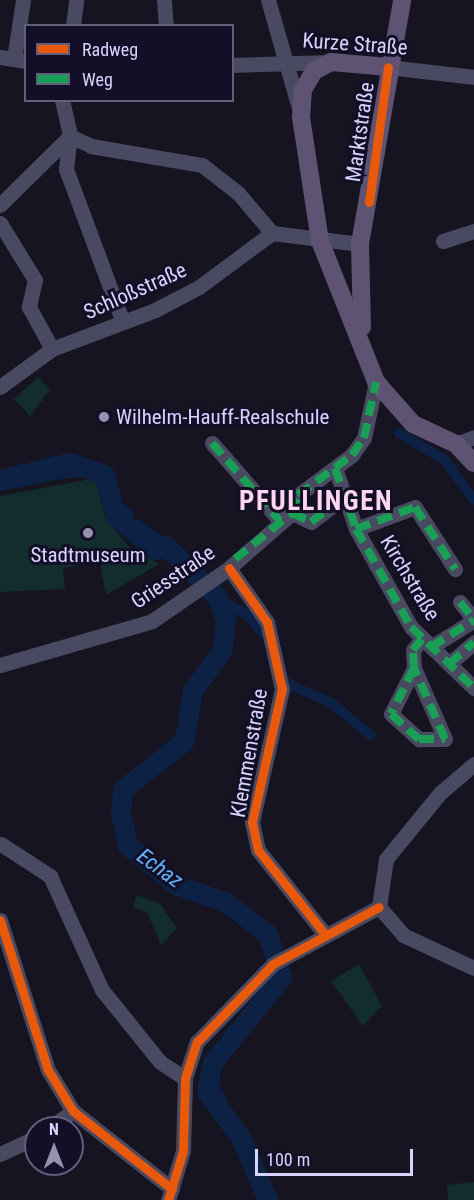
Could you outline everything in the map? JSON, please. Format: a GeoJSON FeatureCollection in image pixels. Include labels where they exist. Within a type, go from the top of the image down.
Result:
{"type":"FeatureCollection","features":[{"type":"Feature","properties":{"kind":"main road","name":"Marktstraße"},"geometry":{"type":"LineString","coordinates":[[362,337],[360,244],[388,67],[402,0]]}},
{"type":"Feature","properties":{"kind":"main road","name":"Kurze Straße"},"geometry":{"type":"LineString","coordinates":[[331,62],[388,67]]}},
{"type":"Feature","properties":{"kind":"main road"},"geometry":{"type":"LineString","coordinates":[[331,62],[314,71],[303,90],[301,117],[320,241],[362,337],[376,382],[413,424],[456,444],[474,463]]}},
{"type":"Feature","properties":{"kind":"street"},"geometry":{"type":"LineString","coordinates":[[13,59],[23,0]]}},
{"type":"Feature","properties":{"kind":"street"},"geometry":{"type":"LineString","coordinates":[[73,24],[76,0]]}},
{"type":"Feature","properties":{"kind":"street"},"geometry":{"type":"LineString","coordinates":[[164,0],[166,24]]}},
{"type":"Feature","properties":{"kind":"street"},"geometry":{"type":"LineString","coordinates":[[268,0],[301,117]]}},
{"type":"Feature","properties":{"kind":"street","name":"Kurze Straße"},"geometry":{"type":"LineString","coordinates":[[234,65],[331,62]]}},
{"type":"Feature","properties":{"kind":"street","name":"Kurze Straße"},"geometry":{"type":"LineString","coordinates":[[388,67],[474,77]]}},
{"type":"Feature","properties":{"kind":"street"},"geometry":{"type":"LineString","coordinates":[[62,102],[70,136],[66,169],[123,322]]}},
{"type":"Feature","properties":{"kind":"street"},"geometry":{"type":"LineString","coordinates":[[70,136],[91,146],[202,165],[238,193],[272,233],[320,241],[360,244]]}},
{"type":"Feature","properties":{"kind":"street"},"geometry":{"type":"LineString","coordinates":[[0,205],[70,136]]}},
{"type":"Feature","properties":{"kind":"street"},"geometry":{"type":"LineString","coordinates":[[0,223],[35,280],[29,308],[52,349]]}},
{"type":"Feature","properties":{"kind":"street"},"geometry":{"type":"LineString","coordinates":[[443,241],[474,231]]}},
{"type":"Feature","properties":{"kind":"street","name":"Schloßstraße"},"geometry":{"type":"LineString","coordinates":[[1,386],[52,349],[123,322],[199,287],[272,233]]}},
{"type":"Feature","properties":{"kind":"street","name":"Griesstraße"},"geometry":{"type":"LineString","coordinates":[[0,666],[152,621],[229,568],[286,517],[298,495],[335,468],[364,438],[376,382]]}},
{"type":"Feature","properties":{"kind":"street"},"geometry":{"type":"LineString","coordinates":[[456,444],[474,437]]}},
{"type":"Feature","properties":{"kind":"street"},"geometry":{"type":"LineString","coordinates":[[212,443],[286,517],[311,522],[343,498]]}},
{"type":"Feature","properties":{"kind":"street","name":"Kirchstraße"},"geometry":{"type":"LineString","coordinates":[[335,468],[343,498],[356,529],[405,616],[427,643],[474,688]]}},
{"type":"Feature","properties":{"kind":"street"},"geometry":{"type":"LineString","coordinates":[[356,529],[415,507],[456,568]]}},
{"type":"Feature","properties":{"kind":"street","name":"Klemmenstraße"},"geometry":{"type":"LineString","coordinates":[[229,568],[267,622],[282,688],[252,822],[258,850],[270,869],[324,933]]}},
{"type":"Feature","properties":{"kind":"street","name":"Kirchstraße"},"geometry":{"type":"LineString","coordinates":[[427,643],[474,620],[460,603]]}},
{"type":"Feature","properties":{"kind":"street"},"geometry":{"type":"LineString","coordinates":[[449,664],[474,642]]}},
{"type":"Feature","properties":{"kind":"street"},"geometry":{"type":"LineString","coordinates":[[414,668],[391,714],[419,739],[445,738],[414,668],[413,650],[427,643]]}},
{"type":"Feature","properties":{"kind":"street"},"geometry":{"type":"LineString","coordinates":[[379,907],[386,859],[440,793],[474,764]]}},
{"type":"Feature","properties":{"kind":"street"},"geometry":{"type":"LineString","coordinates":[[0,843],[50,876],[102,990],[160,1062],[185,1078]]}},
{"type":"Feature","properties":{"kind":"street"},"geometry":{"type":"LineString","coordinates":[[0,921],[48,1070],[73,1111],[170,1195],[183,1151],[185,1078],[197,1042],[273,964],[324,933],[379,907]]}},
{"type":"Feature","properties":{"kind":"street"},"geometry":{"type":"LineString","coordinates":[[379,907],[404,935],[474,969]]}},
{"type":"Feature","properties":{"kind":"street"},"geometry":{"type":"LineString","coordinates":[[66,1116],[73,1111]]}},
{"type":"Feature","properties":{"kind":"street"},"geometry":{"type":"LineString","coordinates":[[0,1154],[24,1143]]}},
{"type":"Feature","properties":{"kind":"green space"},"geometry":{"type":"Polygon","coordinates":[[[38,377],[50,390],[30,416],[14,399],[38,377]]]}},
{"type":"Feature","properties":{"kind":"green space"},"geometry":{"type":"Polygon","coordinates":[[[96,478],[105,518],[130,548],[159,564],[106,595],[100,562],[63,568],[65,589],[0,592],[0,496],[96,478]]]}},
{"type":"Feature","properties":{"kind":"green space"},"geometry":{"type":"Polygon","coordinates":[[[137,895],[160,904],[177,928],[161,945],[147,912],[133,908],[137,895]]]}},
{"type":"Feature","properties":{"kind":"green space"},"geometry":{"type":"Polygon","coordinates":[[[359,964],[382,1006],[363,1026],[331,981],[359,964]]]}},
{"type":"Feature","properties":{"kind":"green space"},"geometry":{"type":"Polygon","coordinates":[[[474,1182],[474,1200],[448,1200],[447,1185],[474,1182]]]}},
{"type":"Feature","properties":{"kind":"waterway"},"geometry":{"type":"LineString","coordinates":[[399,433],[445,460],[474,500]]}},
{"type":"Feature","properties":{"kind":"waterway","name":"Echaz"},"geometry":{"type":"LineString","coordinates":[[0,480],[70,463],[105,475],[116,517],[156,550],[166,546],[218,598],[226,620],[223,650],[193,691],[185,741],[123,790],[121,813],[128,846],[176,885],[227,903],[268,934],[282,978],[213,1063],[207,1092],[241,1138],[268,1200]]}},
{"type":"Feature","properties":{"kind":"waterway"},"geometry":{"type":"LineString","coordinates":[[0,489],[64,476],[105,475]]}},
{"type":"Feature","properties":{"kind":"waterway","name":"Echaz"},"geometry":{"type":"LineString","coordinates":[[116,504],[128,514]]}},
{"type":"Feature","properties":{"kind":"waterway","name":"Echaz"},"geometry":{"type":"LineString","coordinates":[[137,524],[166,546]]}},
{"type":"Feature","properties":{"kind":"waterway"},"geometry":{"type":"LineString","coordinates":[[218,598],[246,614],[264,634]]}},
{"type":"Feature","properties":{"kind":"waterway"},"geometry":{"type":"LineString","coordinates":[[280,672],[288,684],[332,703],[370,735]]}},
{"type":"Feature","properties":{"kind":"waterway"},"geometry":{"type":"LineString","coordinates":[[211,1071],[231,1112],[229,1123]]}},
{"type":"Feature","properties":{"kind":"marked path"},"geometry":{"type":"LineString","coordinates":[[235,559],[292,513],[298,495],[352,455],[364,438],[376,382]]}},
{"type":"Feature","properties":{"kind":"marked path"},"geometry":{"type":"LineString","coordinates":[[212,443],[280,521]]}},
{"type":"Feature","properties":{"kind":"marked path"},"geometry":{"type":"LineString","coordinates":[[335,468],[356,529],[411,627],[474,688]]}},
{"type":"Feature","properties":{"kind":"marked path"},"geometry":{"type":"LineString","coordinates":[[292,513],[311,522],[343,498]]}},
{"type":"Feature","properties":{"kind":"marked path"},"geometry":{"type":"LineString","coordinates":[[356,529],[415,507],[455,569]]}},
{"type":"Feature","properties":{"kind":"marked path"},"geometry":{"type":"LineString","coordinates":[[460,602],[474,620]]}},
{"type":"Feature","properties":{"kind":"marked path"},"geometry":{"type":"LineString","coordinates":[[431,647],[474,620]]}},
{"type":"Feature","properties":{"kind":"marked path"},"geometry":{"type":"LineString","coordinates":[[414,668],[391,714],[419,739],[445,739],[414,668],[413,650],[422,639]]}},
{"type":"Feature","properties":{"kind":"marked path"},"geometry":{"type":"LineString","coordinates":[[449,664],[474,642]]}},
{"type":"Feature","properties":{"kind":"cycle path"},"geometry":{"type":"LineString","coordinates":[[369,202],[388,67]]}},
{"type":"Feature","properties":{"kind":"cycle path"},"geometry":{"type":"LineString","coordinates":[[229,568],[267,622],[282,689],[252,822],[258,850],[324,933]]}},
{"type":"Feature","properties":{"kind":"cycle path"},"geometry":{"type":"LineString","coordinates":[[168,1200],[183,1151],[185,1078],[197,1042],[273,964],[379,907]]}},
{"type":"Feature","properties":{"kind":"cycle path"},"geometry":{"type":"LineString","coordinates":[[0,920],[48,1070],[73,1111],[172,1189]]}},
{"type":"Feature","properties":{"kind":"place","name":"Wilhelm-Hauff-Realschule"},"geometry":{"type":"Point","coordinates":[104,417]}},
{"type":"Feature","properties":{"kind":"place","name":"Stadtmuseum"},"geometry":{"type":"Point","coordinates":[88,533]}},
{"type":"Feature","properties":{"kind":"district","name":"PFULLINGEN"},"geometry":{"type":"Point","coordinates":[316,502]}}]}
